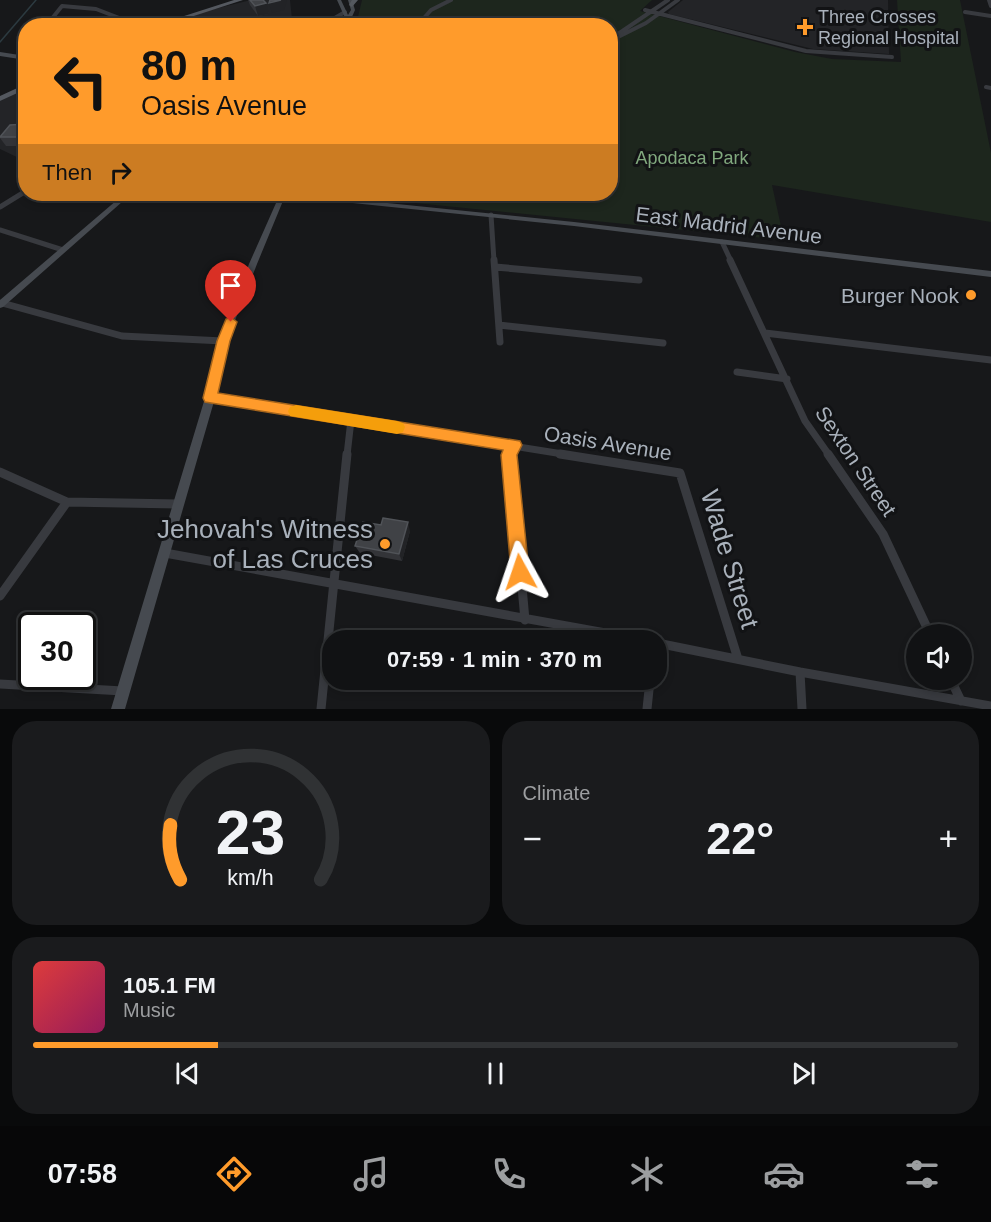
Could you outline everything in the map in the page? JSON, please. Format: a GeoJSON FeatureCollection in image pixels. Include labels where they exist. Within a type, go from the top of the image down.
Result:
{"type":"FeatureCollection","features":[{"type":"Feature","properties":{"kind":"main road"},"geometry":{"type":"LineString","coordinates":[[167,18],[224,0]]}},
{"type":"Feature","properties":{"kind":"main road"},"geometry":{"type":"LineString","coordinates":[[181,18],[240,0]]}},
{"type":"Feature","properties":{"kind":"main road"},"geometry":{"type":"LineString","coordinates":[[0,93],[18,84]]}},
{"type":"Feature","properties":{"kind":"main road"},"geometry":{"type":"LineString","coordinates":[[0,99],[18,90]]}},
{"type":"Feature","properties":{"kind":"street"},"geometry":{"type":"LineString","coordinates":[[339,0],[347,18]]}},
{"type":"Feature","properties":{"kind":"street"},"geometry":{"type":"LineString","coordinates":[[422,18],[434,8],[451,0]]}},
{"type":"Feature","properties":{"kind":"street"},"geometry":{"type":"LineString","coordinates":[[618,32],[653,12],[668,0]]}},
{"type":"Feature","properties":{"kind":"street"},"geometry":{"type":"LineString","coordinates":[[618,38],[633,31],[678,0]]}},
{"type":"Feature","properties":{"kind":"street"},"geometry":{"type":"LineString","coordinates":[[989,0],[991,6]]}},
{"type":"Feature","properties":{"kind":"street"},"geometry":{"type":"LineString","coordinates":[[348,18],[353,10],[352,2]]}},
{"type":"Feature","properties":{"kind":"street"},"geometry":{"type":"LineString","coordinates":[[52,18],[62,6],[96,9],[120,18]]}},
{"type":"Feature","properties":{"kind":"street"},"geometry":{"type":"LineString","coordinates":[[645,10],[806,51],[892,57]]}},
{"type":"Feature","properties":{"kind":"street"},"geometry":{"type":"LineString","coordinates":[[335,18],[345,12]]}},
{"type":"Feature","properties":{"kind":"street"},"geometry":{"type":"LineString","coordinates":[[965,12],[991,16]]}},
{"type":"Feature","properties":{"kind":"street"},"geometry":{"type":"LineString","coordinates":[[0,54],[18,57]]}},
{"type":"Feature","properties":{"kind":"street"},"geometry":{"type":"LineString","coordinates":[[0,207],[18,196]]}},
{"type":"Feature","properties":{"kind":"street"},"geometry":{"type":"LineString","coordinates":[[1,304],[120,201]]}},
{"type":"Feature","properties":{"kind":"street"},"geometry":{"type":"LineString","coordinates":[[118,709],[210,398],[223,341],[280,201]]}},
{"type":"Feature","properties":{"kind":"street","name":"East Madrid Avenue"},"geometry":{"type":"LineString","coordinates":[[352,201],[491,215],[991,274]]}},
{"type":"Feature","properties":{"kind":"street"},"geometry":{"type":"LineString","coordinates":[[491,215],[500,342]]}},
{"type":"Feature","properties":{"kind":"street"},"geometry":{"type":"LineString","coordinates":[[2,233],[63,250]]}},
{"type":"Feature","properties":{"kind":"street","name":"Sexton Street"},"geometry":{"type":"LineString","coordinates":[[722,242],[805,421],[883,534],[925,624]]}},
{"type":"Feature","properties":{"kind":"street"},"geometry":{"type":"LineString","coordinates":[[495,267],[639,280]]}},
{"type":"Feature","properties":{"kind":"street"},"geometry":{"type":"LineString","coordinates":[[1,304],[122,336],[223,341]]}},
{"type":"Feature","properties":{"kind":"street"},"geometry":{"type":"LineString","coordinates":[[499,325],[663,343]]}},
{"type":"Feature","properties":{"kind":"street"},"geometry":{"type":"LineString","coordinates":[[765,333],[991,360]]}},
{"type":"Feature","properties":{"kind":"street"},"geometry":{"type":"LineString","coordinates":[[737,372],[787,379]]}},
{"type":"Feature","properties":{"kind":"street","name":"Oasis Avenue"},"geometry":{"type":"LineString","coordinates":[[210,398],[680,473]]}},
{"type":"Feature","properties":{"kind":"street"},"geometry":{"type":"LineString","coordinates":[[321,709],[351,420]]}},
{"type":"Feature","properties":{"kind":"street"},"geometry":{"type":"LineString","coordinates":[[514,445],[509,455],[525,620]]}},
{"type":"Feature","properties":{"kind":"street","name":"Wade Street"},"geometry":{"type":"LineString","coordinates":[[680,473],[738,659]]}},
{"type":"Feature","properties":{"kind":"street"},"geometry":{"type":"LineString","coordinates":[[0,483],[4,475],[67,502],[178,504]]}},
{"type":"Feature","properties":{"kind":"street"},"geometry":{"type":"LineString","coordinates":[[0,596],[67,502]]}},
{"type":"Feature","properties":{"kind":"street"},"geometry":{"type":"LineString","coordinates":[[165,553],[334,582],[584,630]]}},
{"type":"Feature","properties":{"kind":"street"},"geometry":{"type":"LineString","coordinates":[[667,645],[800,672],[991,706]]}},
{"type":"Feature","properties":{"kind":"street"},"geometry":{"type":"LineString","coordinates":[[800,672],[802,709]]}},
{"type":"Feature","properties":{"kind":"street"},"geometry":{"type":"LineString","coordinates":[[0,684],[123,691]]}},
{"type":"Feature","properties":{"kind":"street"},"geometry":{"type":"LineString","coordinates":[[647,709],[649,690]]}},
{"type":"Feature","properties":{"kind":"street"},"geometry":{"type":"LineString","coordinates":[[956,690],[961,701]]}},
{"type":"Feature","properties":{"kind":"shaded area"},"geometry":{"type":"Polygon","coordinates":[[[251,0],[290,0],[292,18],[186,18],[251,0]]]}},
{"type":"Feature","properties":{"kind":"shaded area","name":"Three Crosses Regional Hospital"},"geometry":{"type":"Polygon","coordinates":[[[683,0],[888,0],[889,54],[813,49],[669,14],[668,12],[683,0]]]}},
{"type":"Feature","properties":{"kind":"shaded area"},"geometry":{"type":"Polygon","coordinates":[[[18,92],[18,158],[0,149],[0,101],[18,92]]]}},
{"type":"Feature","properties":{"kind":"green space","name":"Apodaca Park"},"geometry":{"type":"Polygon","coordinates":[[[362,0],[652,0],[640,11],[795,52],[832,59],[901,62],[897,0],[960,0],[991,153],[991,222],[772,185],[784,240],[396,201],[618,201],[618,18],[358,18],[362,0]]]}},
{"type":"Feature","properties":{"kind":"building"},"geometry":{"type":"Polygon","coordinates":[[[250,0],[263,0],[266,3],[255,6],[250,0]]]}},
{"type":"Feature","properties":{"kind":"building"},"geometry":{"type":"Polygon","coordinates":[[[18,124],[18,137],[0,137],[10,125],[18,124]]]}},
{"type":"Feature","properties":{"kind":"building"},"geometry":{"type":"Polygon","coordinates":[[[383,518],[408,522],[399,554],[355,546],[363,522],[381,525],[383,518]]]}},
{"type":"Feature","properties":{"kind":"waterway"},"geometry":{"type":"LineString","coordinates":[[21,18],[36,0]]}},
{"type":"Feature","properties":{"kind":"waterway"},"geometry":{"type":"LineString","coordinates":[[0,42],[18,21]]}},
{"type":"Feature","properties":{"kind":"slow traffic"},"geometry":{"type":"LineString","coordinates":[[296,411],[397,427]]}},
{"type":"Feature","properties":{"kind":"place","name":"Three Crosses Regional Hospital"},"geometry":{"type":"Point","coordinates":[805,27]}},
{"type":"Feature","properties":{"kind":"place","name":"Burger Nook"},"geometry":{"type":"Point","coordinates":[971,295]}},
{"type":"Feature","properties":{"kind":"place","name":"Jehovah's Witness of Las Cruces"},"geometry":{"type":"Point","coordinates":[385,544]}},
{"type":"Feature","properties":{"kind":"route"},"geometry":{"type":"LineString","coordinates":[[231,322],[223,341],[210,398],[514,445],[509,455],[520,572]]}}]}
